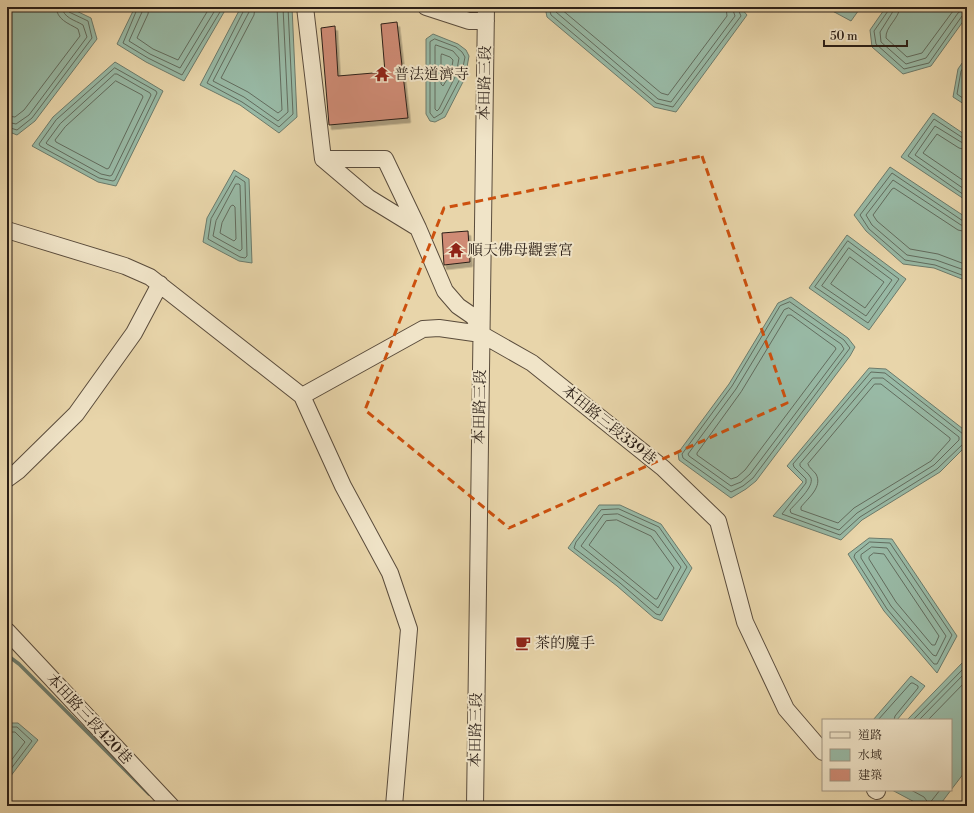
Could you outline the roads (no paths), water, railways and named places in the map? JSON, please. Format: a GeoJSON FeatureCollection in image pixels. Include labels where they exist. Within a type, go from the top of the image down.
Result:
{"type":"FeatureCollection","features":[{"type":"Feature","properties":{"kind":"street"},"geometry":{"type":"LineString","coordinates":[[305,7],[323,159],[369,198],[418,228]]}},
{"type":"Feature","properties":{"kind":"street"},"geometry":{"type":"LineString","coordinates":[[426,7],[469,21],[486,14]]}},
{"type":"Feature","properties":{"kind":"street","name":"本田路三段"},"geometry":{"type":"LineString","coordinates":[[475,806],[486,14]]}},
{"type":"Feature","properties":{"kind":"street"},"geometry":{"type":"LineString","coordinates":[[323,159],[385,158],[418,228],[445,291],[458,306],[474,317],[481,334]]}},
{"type":"Feature","properties":{"kind":"street"},"geometry":{"type":"LineString","coordinates":[[7,230],[125,266],[150,277],[302,396],[342,486],[390,573],[408,629],[394,806]]}},
{"type":"Feature","properties":{"kind":"street"},"geometry":{"type":"LineString","coordinates":[[7,479],[18,471],[76,414],[134,333],[160,284]]}},
{"type":"Feature","properties":{"kind":"street"},"geometry":{"type":"LineString","coordinates":[[302,396],[423,329],[439,328],[481,334]]}},
{"type":"Feature","properties":{"kind":"street","name":"本田路三段339巷"},"geometry":{"type":"LineString","coordinates":[[481,334],[532,363],[663,468],[718,522],[745,622],[786,709],[822,751]]}},
{"type":"Feature","properties":{"kind":"street","name":"本田路三段420巷"},"geometry":{"type":"LineString","coordinates":[[7,631],[171,806]]}},
{"type":"Feature","properties":{"kind":"water"},"geometry":{"type":"Polygon","coordinates":[[[7,7],[68,7],[91,18],[97,39],[35,121],[17,135],[7,131],[7,7]]]}},
{"type":"Feature","properties":{"kind":"water"},"geometry":{"type":"Polygon","coordinates":[[[135,7],[227,7],[184,81],[146,62],[117,44],[135,7]]]}},
{"type":"Feature","properties":{"kind":"water"},"geometry":{"type":"Polygon","coordinates":[[[241,7],[292,7],[297,117],[279,133],[240,105],[200,85],[241,7]]]}},
{"type":"Feature","properties":{"kind":"water"},"geometry":{"type":"Polygon","coordinates":[[[545,7],[740,7],[747,15],[676,112],[654,107],[547,17],[545,7]]]}},
{"type":"Feature","properties":{"kind":"water"},"geometry":{"type":"Polygon","coordinates":[[[825,7],[861,7],[851,21],[825,7]]]}},
{"type":"Feature","properties":{"kind":"water"},"geometry":{"type":"Polygon","coordinates":[[[886,7],[967,7],[967,16],[931,66],[903,74],[872,47],[870,30],[886,7]]]}},
{"type":"Feature","properties":{"kind":"water"},"geometry":{"type":"Polygon","coordinates":[[[433,34],[458,44],[466,50],[469,56],[465,78],[445,117],[435,122],[430,121],[426,114],[426,39],[433,34]]]}},
{"type":"Feature","properties":{"kind":"water"},"geometry":{"type":"Polygon","coordinates":[[[967,56],[967,106],[953,97],[958,69],[967,56]]]}},
{"type":"Feature","properties":{"kind":"water"},"geometry":{"type":"Polygon","coordinates":[[[115,62],[163,91],[116,186],[98,182],[32,146],[53,117],[115,62]]]}},
{"type":"Feature","properties":{"kind":"water"},"geometry":{"type":"Polygon","coordinates":[[[933,113],[967,136],[967,201],[901,157],[933,113]]]}},
{"type":"Feature","properties":{"kind":"water"},"geometry":{"type":"Polygon","coordinates":[[[890,167],[967,218],[967,281],[934,268],[903,264],[866,231],[854,215],[890,167]]]}},
{"type":"Feature","properties":{"kind":"water"},"geometry":{"type":"Polygon","coordinates":[[[234,170],[249,179],[252,263],[239,261],[203,242],[207,218],[234,170]]]}},
{"type":"Feature","properties":{"kind":"water"},"geometry":{"type":"Polygon","coordinates":[[[847,235],[906,279],[869,330],[809,288],[847,235]]]}},
{"type":"Feature","properties":{"kind":"water"},"geometry":{"type":"Polygon","coordinates":[[[791,297],[848,338],[855,347],[850,356],[756,481],[731,498],[679,460],[678,453],[729,384],[778,303],[791,297]]]}},
{"type":"Feature","properties":{"kind":"water"},"geometry":{"type":"Polygon","coordinates":[[[869,368],[886,369],[967,432],[967,445],[940,472],[862,520],[841,540],[773,516],[803,482],[787,466],[869,368]]]}},
{"type":"Feature","properties":{"kind":"water"},"geometry":{"type":"Polygon","coordinates":[[[599,505],[620,505],[661,524],[692,568],[662,621],[654,618],[617,586],[568,548],[599,505]]]}},
{"type":"Feature","properties":{"kind":"water"},"geometry":{"type":"Polygon","coordinates":[[[869,538],[892,539],[957,636],[937,673],[884,611],[848,554],[869,538]]]}},
{"type":"Feature","properties":{"kind":"water"},"geometry":{"type":"Polygon","coordinates":[[[964,661],[967,661],[967,769],[952,789],[952,719],[908,719],[964,661]]]}},
{"type":"Feature","properties":{"kind":"water"},"geometry":{"type":"Polygon","coordinates":[[[911,676],[925,686],[898,719],[874,719],[911,676]]]}},
{"type":"Feature","properties":{"kind":"water"},"geometry":{"type":"Polygon","coordinates":[[[7,723],[18,723],[38,740],[7,781],[7,723]]]}},
{"type":"Feature","properties":{"kind":"water"},"geometry":{"type":"Polygon","coordinates":[[[894,791],[950,791],[939,806],[922,806],[894,791]]]}},
{"type":"Feature","properties":{"kind":"waterway"},"geometry":{"type":"LineString","coordinates":[[7,655],[19,664],[149,794]]}},
{"type":"Feature","properties":{"kind":"place","name":"普法道濟寺"},"geometry":{"type":"Point","coordinates":[382,74]}},
{"type":"Feature","properties":{"kind":"place","name":"順天佛母觀雲宮"},"geometry":{"type":"Point","coordinates":[456,250]}},
{"type":"Feature","properties":{"kind":"place","name":"茶的魔手"},"geometry":{"type":"Point","coordinates":[523,643]}}]}
